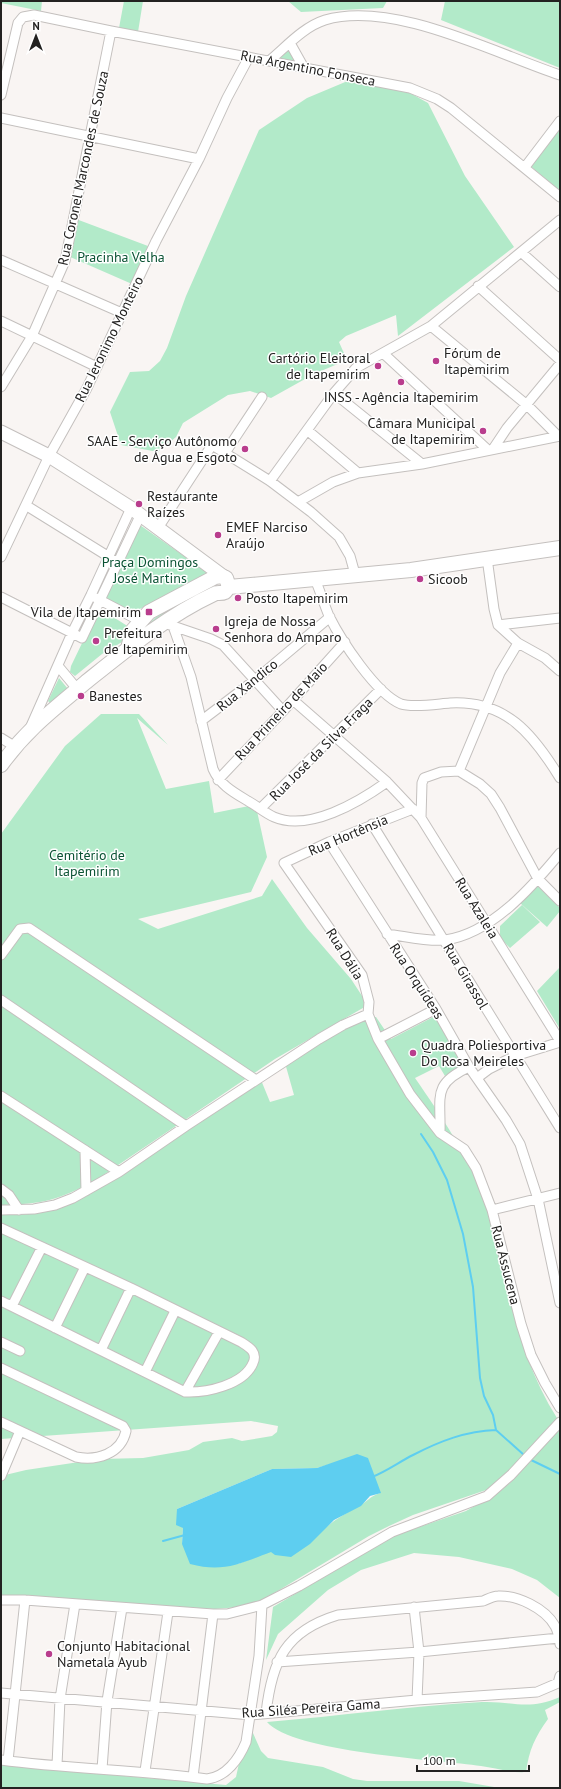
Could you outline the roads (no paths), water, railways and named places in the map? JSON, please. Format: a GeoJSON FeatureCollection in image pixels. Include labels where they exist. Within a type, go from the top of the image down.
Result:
{"type":"FeatureCollection","features":[{"type":"Feature","properties":{"kind":"main road"},"geometry":{"type":"LineString","coordinates":[[1,432],[49,456],[136,512],[158,528],[220,584]]}},
{"type":"Feature","properties":{"kind":"main road"},"geometry":{"type":"LineString","coordinates":[[128,648],[133,630],[149,612],[220,584],[315,579],[411,570],[560,548]]}},
{"type":"Feature","properties":{"kind":"main road"},"geometry":{"type":"LineString","coordinates":[[1,765],[14,746],[30,729],[128,648],[168,624],[220,584]]}},
{"type":"Feature","properties":{"kind":"street","name":"Rua Argentino Fonseca"},"geometry":{"type":"LineString","coordinates":[[1,95],[16,30],[23,17],[34,15],[410,88],[424,93],[450,108],[560,197]]}},
{"type":"Feature","properties":{"kind":"street"},"geometry":{"type":"LineString","coordinates":[[269,61],[312,26],[331,18],[361,15],[394,17],[426,24],[560,75]]}},
{"type":"Feature","properties":{"kind":"street","name":"Rua Coronel Marcondes de Souza"},"geometry":{"type":"LineString","coordinates":[[1,387],[32,336],[67,253],[111,31]]}},
{"type":"Feature","properties":{"kind":"street"},"geometry":{"type":"LineString","coordinates":[[290,44],[304,68]]}},
{"type":"Feature","properties":{"kind":"street","name":"Rua Jeronimo Monteiro"},"geometry":{"type":"LineString","coordinates":[[1,557],[27,506],[49,456],[97,367],[156,241],[199,159],[227,98],[249,57]]}},
{"type":"Feature","properties":{"kind":"street"},"geometry":{"type":"LineString","coordinates":[[1,118],[199,159]]}},
{"type":"Feature","properties":{"kind":"street"},"geometry":{"type":"LineString","coordinates":[[525,168],[560,121]]}},
{"type":"Feature","properties":{"kind":"street"},"geometry":{"type":"LineString","coordinates":[[270,481],[334,393],[356,368],[384,354],[431,326],[478,286],[522,253],[560,220]]}},
{"type":"Feature","properties":{"kind":"street"},"geometry":{"type":"LineString","coordinates":[[522,253],[560,287]]}},
{"type":"Feature","properties":{"kind":"street"},"geometry":{"type":"LineString","coordinates":[[1,260],[122,313]]}},
{"type":"Feature","properties":{"kind":"street"},"geometry":{"type":"LineString","coordinates":[[478,286],[560,360]]}},
{"type":"Feature","properties":{"kind":"street"},"geometry":{"type":"LineString","coordinates":[[1,321],[97,367]]}},
{"type":"Feature","properties":{"kind":"street"},"geometry":{"type":"LineString","coordinates":[[431,326],[527,406],[559,436]]}},
{"type":"Feature","properties":{"kind":"street"},"geometry":{"type":"LineString","coordinates":[[384,354],[491,450]]}},
{"type":"Feature","properties":{"kind":"street"},"geometry":{"type":"LineString","coordinates":[[491,450],[507,428],[527,406],[560,364]]}},
{"type":"Feature","properties":{"kind":"street"},"geometry":{"type":"LineString","coordinates":[[334,393],[422,464]]}},
{"type":"Feature","properties":{"kind":"street"},"geometry":{"type":"LineString","coordinates":[[225,453],[262,397]]}},
{"type":"Feature","properties":{"kind":"street"},"geometry":{"type":"LineString","coordinates":[[307,430],[358,473]]}},
{"type":"Feature","properties":{"kind":"street"},"geometry":{"type":"LineString","coordinates":[[298,502],[334,482],[358,473],[422,464],[559,436]]}},
{"type":"Feature","properties":{"kind":"street"},"geometry":{"type":"LineString","coordinates":[[158,528],[212,445],[270,481],[298,502],[339,537],[350,556],[356,574]]}},
{"type":"Feature","properties":{"kind":"street"},"geometry":{"type":"LineString","coordinates":[[27,506],[118,563]]}},
{"type":"Feature","properties":{"kind":"street"},"geometry":{"type":"LineString","coordinates":[[30,729],[72,633],[109,556],[136,512]]}},
{"type":"Feature","properties":{"kind":"street"},"geometry":{"type":"LineString","coordinates":[[1,597],[82,638],[102,600],[118,563],[136,512]]}},
{"type":"Feature","properties":{"kind":"street"},"geometry":{"type":"LineString","coordinates":[[487,558],[494,609],[498,625],[518,643],[545,658],[560,671]]}},
{"type":"Feature","properties":{"kind":"street"},"geometry":{"type":"LineString","coordinates":[[315,579],[330,617],[366,672],[381,689],[396,701],[405,705],[467,702],[485,706],[509,718],[525,731],[548,758],[560,778]]}},
{"type":"Feature","properties":{"kind":"street"},"geometry":{"type":"LineString","coordinates":[[91,595],[140,621]]}},
{"type":"Feature","properties":{"kind":"street","name":"Rua Xandico"},"geometry":{"type":"LineString","coordinates":[[201,721],[255,680],[330,617]]}},
{"type":"Feature","properties":{"kind":"street"},"geometry":{"type":"LineString","coordinates":[[498,625],[560,618]]}},
{"type":"Feature","properties":{"kind":"street"},"geometry":{"type":"LineString","coordinates":[[168,624],[219,643],[283,711]]}},
{"type":"Feature","properties":{"kind":"street"},"geometry":{"type":"LineString","coordinates":[[168,624],[191,677],[209,755],[218,780],[274,817],[285,820],[313,820],[361,798],[387,782]]}},
{"type":"Feature","properties":{"kind":"street","name":"Rua Primeiro de Maio"},"geometry":{"type":"LineString","coordinates":[[218,780],[345,642]]}},
{"type":"Feature","properties":{"kind":"street"},"geometry":{"type":"LineString","coordinates":[[460,771],[485,706],[500,673],[518,643]]}},
{"type":"Feature","properties":{"kind":"street"},"geometry":{"type":"LineString","coordinates":[[58,666],[78,690]]}},
{"type":"Feature","properties":{"kind":"street","name":"Rua José da Silva Fraga"},"geometry":{"type":"LineString","coordinates":[[260,808],[381,689]]}},
{"type":"Feature","properties":{"kind":"street","name":"Rua Azaleia"},"geometry":{"type":"LineString","coordinates":[[293,700],[387,782],[421,818],[560,1041]]}},
{"type":"Feature","properties":{"kind":"street"},"geometry":{"type":"LineString","coordinates":[[1,738],[14,746]]}},
{"type":"Feature","properties":{"kind":"street"},"geometry":{"type":"LineString","coordinates":[[421,818],[422,786],[424,778],[441,772],[460,771],[470,776],[490,794],[538,879],[560,901]]}},
{"type":"Feature","properties":{"kind":"street","name":"Rua Hortênsia"},"geometry":{"type":"LineString","coordinates":[[284,863],[372,824],[413,809]]}},
{"type":"Feature","properties":{"kind":"street","name":"Rua Girassol"},"geometry":{"type":"LineString","coordinates":[[372,824],[560,1128]]}},
{"type":"Feature","properties":{"kind":"street","name":"Rua Orquídeas"},"geometry":{"type":"LineString","coordinates":[[329,842],[436,1009],[469,1067],[506,1120],[520,1144],[538,1199],[560,1303]]}},
{"type":"Feature","properties":{"kind":"street"},"geometry":{"type":"LineString","coordinates":[[387,934],[443,940],[469,933],[488,924],[538,879],[560,853]]}},
{"type":"Feature","properties":{"kind":"street","name":"Rua Dália"},"geometry":{"type":"LineString","coordinates":[[284,863],[362,975],[369,1002],[368,1014],[378,1039],[410,1094],[440,1133]]}},
{"type":"Feature","properties":{"kind":"street"},"geometry":{"type":"LineString","coordinates":[[1,955],[20,929],[29,928],[256,1080]]}},
{"type":"Feature","properties":{"kind":"street"},"geometry":{"type":"LineString","coordinates":[[1,1000],[186,1126]]}},
{"type":"Feature","properties":{"kind":"street"},"geometry":{"type":"LineString","coordinates":[[378,1039],[436,1009]]}},
{"type":"Feature","properties":{"kind":"street"},"geometry":{"type":"LineString","coordinates":[[1,1210],[19,1210],[55,1205],[86,1191],[119,1172],[186,1126],[333,1031],[368,1014]]}},
{"type":"Feature","properties":{"kind":"street"},"geometry":{"type":"LineString","coordinates":[[477,1078],[515,1056],[560,1041]]}},
{"type":"Feature","properties":{"kind":"street"},"geometry":{"type":"LineString","coordinates":[[440,1133],[442,1087],[451,1076],[469,1067]]}},
{"type":"Feature","properties":{"kind":"street"},"geometry":{"type":"LineString","coordinates":[[1,1096],[119,1172]]}},
{"type":"Feature","properties":{"kind":"street","name":"Rua Assucena"},"geometry":{"type":"LineString","coordinates":[[440,1133],[464,1149],[478,1174],[492,1210],[521,1324],[529,1349],[545,1383],[560,1408]]}},
{"type":"Feature","properties":{"kind":"street"},"geometry":{"type":"LineString","coordinates":[[85,1150],[86,1191]]}},
{"type":"Feature","properties":{"kind":"street"},"geometry":{"type":"LineString","coordinates":[[1,1189],[8,1194],[19,1210]]}},
{"type":"Feature","properties":{"kind":"street"},"geometry":{"type":"LineString","coordinates":[[492,1210],[560,1193]]}},
{"type":"Feature","properties":{"kind":"street"},"geometry":{"type":"LineString","coordinates":[[1,1228],[131,1288],[250,1348],[254,1356],[251,1369],[245,1376],[230,1384],[202,1391],[185,1392],[1,1301]]}},
{"type":"Feature","properties":{"kind":"street"},"geometry":{"type":"LineString","coordinates":[[12,1306],[42,1247]]}},
{"type":"Feature","properties":{"kind":"street"},"geometry":{"type":"LineString","coordinates":[[55,1328],[85,1267]]}},
{"type":"Feature","properties":{"kind":"street"},"geometry":{"type":"LineString","coordinates":[[101,1350],[131,1288]]}},
{"type":"Feature","properties":{"kind":"street"},"geometry":{"type":"LineString","coordinates":[[145,1372],[175,1311]]}},
{"type":"Feature","properties":{"kind":"street"},"geometry":{"type":"LineString","coordinates":[[185,1392],[219,1332]]}},
{"type":"Feature","properties":{"kind":"street"},"geometry":{"type":"LineString","coordinates":[[1,1342],[20,1351]]}},
{"type":"Feature","properties":{"kind":"street"},"geometry":{"type":"LineString","coordinates":[[1,1368],[123,1426],[126,1431],[121,1444],[109,1454],[86,1459],[76,1457],[1,1422]]}},
{"type":"Feature","properties":{"kind":"street"},"geometry":{"type":"LineString","coordinates":[[1,1600],[25,1600],[168,1612],[213,1614],[227,1614],[262,1605],[392,1532],[487,1496],[511,1475],[560,1422]]}},
{"type":"Feature","properties":{"kind":"street"},"geometry":{"type":"LineString","coordinates":[[1,1476],[20,1431]]}},
{"type":"Feature","properties":{"kind":"street"},"geometry":{"type":"LineString","coordinates":[[266,1713],[277,1662],[293,1639],[306,1628],[319,1621],[338,1615],[483,1600],[496,1595],[524,1600],[554,1625],[559,1641],[277,1662]]}},
{"type":"Feature","properties":{"kind":"street"},"geometry":{"type":"LineString","coordinates":[[25,1600],[5,1760],[216,1778],[228,1769],[242,1752],[246,1742],[259,1656],[262,1605]]}},
{"type":"Feature","properties":{"kind":"street"},"geometry":{"type":"LineString","coordinates":[[57,1765],[60,1699],[75,1604]]}},
{"type":"Feature","properties":{"kind":"street"},"geometry":{"type":"LineString","coordinates":[[414,1607],[419,1652],[417,1700]]}},
{"type":"Feature","properties":{"kind":"street"},"geometry":{"type":"LineString","coordinates":[[102,1769],[107,1701],[122,1608]]}},
{"type":"Feature","properties":{"kind":"street"},"geometry":{"type":"LineString","coordinates":[[146,1771],[168,1612]]}},
{"type":"Feature","properties":{"kind":"street"},"geometry":{"type":"LineString","coordinates":[[193,1777],[213,1614]]}},
{"type":"Feature","properties":{"kind":"street","name":"Rua Siléa Pereira Gama"},"geometry":{"type":"LineString","coordinates":[[1,1693],[60,1699],[107,1701],[154,1707],[251,1715],[417,1700],[537,1692],[558,1683],[560,1676]]}},
{"type":"Feature","properties":{"kind":"water"},"geometry":{"type":"Polygon","coordinates":[[[357,1454],[368,1458],[381,1493],[370,1496],[361,1506],[334,1520],[310,1544],[291,1557],[275,1555],[271,1552],[232,1566],[202,1567],[190,1564],[182,1544],[183,1528],[176,1525],[177,1509],[272,1469],[317,1468],[357,1454]]]}},
{"type":"Feature","properties":{"kind":"waterway"},"geometry":{"type":"LineString","coordinates":[[421,1134],[433,1152],[447,1180],[463,1234],[473,1287],[480,1378],[484,1396],[493,1415],[496,1430],[524,1455]]}},
{"type":"Feature","properties":{"kind":"waterway"},"geometry":{"type":"LineString","coordinates":[[372,1477],[443,1441],[474,1432],[496,1430]]}},
{"type":"Feature","properties":{"kind":"waterway"},"geometry":{"type":"LineString","coordinates":[[529,1459],[560,1474]]}},
{"type":"Feature","properties":{"kind":"waterway"},"geometry":{"type":"LineString","coordinates":[[163,1541],[185,1535]]}},
{"type":"Feature","properties":{"kind":"place","name":"Fórum de Itapemirim"},"geometry":{"type":"Point","coordinates":[436,361]}},
{"type":"Feature","properties":{"kind":"place","name":"Cartório Eleitoral de Itapemirim"},"geometry":{"type":"Point","coordinates":[378,366]}},
{"type":"Feature","properties":{"kind":"place","name":"INSS - Agência Itapemirim"},"geometry":{"type":"Point","coordinates":[401,382]}},
{"type":"Feature","properties":{"kind":"place","name":"Câmara Municipal de Itapemirim"},"geometry":{"type":"Point","coordinates":[483,431]}},
{"type":"Feature","properties":{"kind":"place","name":"SAAE - Serviço Autônomo de Água e Esgoto"},"geometry":{"type":"Point","coordinates":[245,449]}},
{"type":"Feature","properties":{"kind":"place","name":"Restaurante Raízes"},"geometry":{"type":"Point","coordinates":[139,504]}},
{"type":"Feature","properties":{"kind":"place","name":"EMEF Narciso Araújo"},"geometry":{"type":"Point","coordinates":[218,535]}},
{"type":"Feature","properties":{"kind":"place","name":"Sicoob"},"geometry":{"type":"Point","coordinates":[420,579]}},
{"type":"Feature","properties":{"kind":"place","name":"Posto Itapemirim"},"geometry":{"type":"Point","coordinates":[238,598]}},
{"type":"Feature","properties":{"kind":"place","name":"Vila de Itapemirim"},"geometry":{"type":"Point","coordinates":[149,612]}},
{"type":"Feature","properties":{"kind":"place","name":"Igreja de Nossa Senhora do Amparo"},"geometry":{"type":"Point","coordinates":[216,629]}},
{"type":"Feature","properties":{"kind":"place","name":"Prefeitura de Itapemirim"},"geometry":{"type":"Point","coordinates":[96,641]}},
{"type":"Feature","properties":{"kind":"place","name":"Banestes"},"geometry":{"type":"Point","coordinates":[81,696]}},
{"type":"Feature","properties":{"kind":"place","name":"Quadra Poliesportiva Do Rosa Meireles"},"geometry":{"type":"Point","coordinates":[413,1053]}},
{"type":"Feature","properties":{"kind":"place","name":"Conjunto Habitacional Nametala Ayub"},"geometry":{"type":"Point","coordinates":[49,1654]}},
{"type":"Feature","properties":{"kind":"park label","name":"Pracinha Velha"},"geometry":{"type":"Point","coordinates":[121,257]}},
{"type":"Feature","properties":{"kind":"park label","name":"Praça Domingos José Martins"},"geometry":{"type":"Point","coordinates":[150,570]}},
{"type":"Feature","properties":{"kind":"park label","name":"Cemitério de Itapemirim"},"geometry":{"type":"Point","coordinates":[87,864]}}]}
